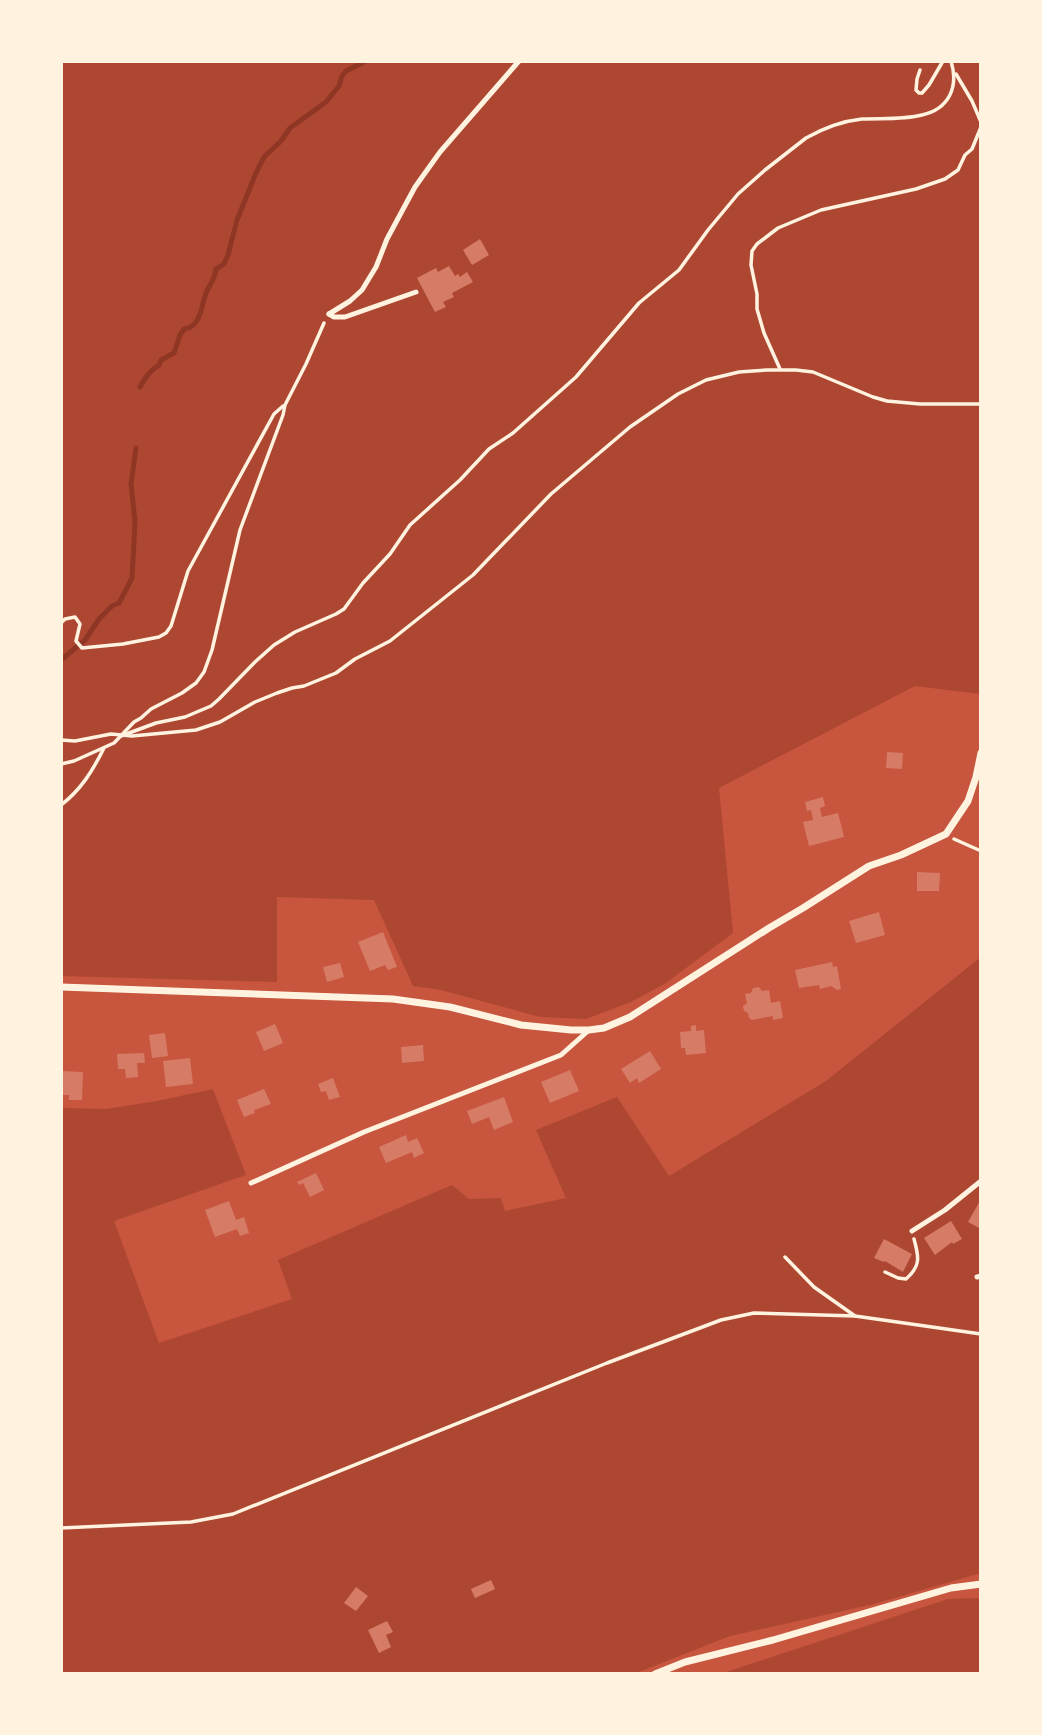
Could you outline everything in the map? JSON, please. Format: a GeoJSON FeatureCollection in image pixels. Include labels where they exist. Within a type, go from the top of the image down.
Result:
{"type":"FeatureCollection","features":[{"type":"Feature","properties":{"kind":"street"},"geometry":{"type":"LineString","coordinates":[[61,987],[393,999],[450,1007],[521,1025],[589,1030],[604,1028],[630,1017],[869,866],[901,855],[946,834],[968,801],[981,753]]}},
{"type":"Feature","properties":{"kind":"street"},"geometry":{"type":"LineString","coordinates":[[655,1674],[685,1662],[773,1640],[951,1588],[981,1584]]}},
{"type":"Feature","properties":{"kind":"lane"},"geometry":{"type":"LineString","coordinates":[[415,292],[345,317],[329,314],[362,290],[415,187],[440,152],[519,61]]}},
{"type":"Feature","properties":{"kind":"lane"},"geometry":{"type":"LineString","coordinates":[[251,1183],[364,1132],[561,1055],[589,1030]]}},
{"type":"Feature","properties":{"kind":"lane"},"geometry":{"type":"LineString","coordinates":[[912,1231],[945,1210],[981,1181]]}},
{"type":"Feature","properties":{"kind":"path"},"geometry":{"type":"LineString","coordinates":[[920,70],[916,90],[922,93],[943,61]]}},
{"type":"Feature","properties":{"kind":"path"},"geometry":{"type":"LineString","coordinates":[[780,369],[757,309],[751,265],[752,251],[765,236],[778,228],[821,209],[916,189],[953,175],[965,155],[972,149],[981,125],[967,90],[955,73],[951,61]]}},
{"type":"Feature","properties":{"kind":"path"},"geometry":{"type":"LineString","coordinates":[[121,736],[156,723],[185,717],[211,706],[274,645],[344,609],[363,583],[390,554],[410,525],[460,480],[489,449],[513,433],[586,367],[639,303],[679,270],[726,206],[765,170],[814,133],[860,120],[923,115],[936,110],[950,96],[955,73]]}},
{"type":"Feature","properties":{"kind":"path"},"geometry":{"type":"LineString","coordinates":[[61,764],[114,743],[127,728],[151,709],[196,683],[204,672],[212,650],[240,530],[285,405],[329,314]]}},
{"type":"Feature","properties":{"kind":"path"},"geometry":{"type":"LineString","coordinates":[[61,740],[75,741],[111,734],[121,736],[197,730],[220,722],[277,693],[336,673],[355,659],[390,641],[464,583],[567,479],[652,411],[678,394],[716,377],[739,372],[780,369],[813,372],[887,401],[981,404]]}},
{"type":"Feature","properties":{"kind":"path"},"geometry":{"type":"LineString","coordinates":[[61,623],[75,617],[80,624],[76,641],[82,648],[123,645],[166,633],[171,626],[188,571],[274,414],[285,405]]}},
{"type":"Feature","properties":{"kind":"path"},"geometry":{"type":"LineString","coordinates":[[61,805],[72,797],[88,777],[104,747]]}},
{"type":"Feature","properties":{"kind":"path"},"geometry":{"type":"LineString","coordinates":[[946,834],[981,851]]}},
{"type":"Feature","properties":{"kind":"path"},"geometry":{"type":"LineString","coordinates":[[885,1272],[906,1279],[914,1272],[918,1252],[912,1231]]}},
{"type":"Feature","properties":{"kind":"path"},"geometry":{"type":"LineString","coordinates":[[785,1258],[814,1287],[855,1316]]}},
{"type":"Feature","properties":{"kind":"path"},"geometry":{"type":"LineString","coordinates":[[61,1528],[191,1522],[233,1514],[607,1363],[741,1314],[776,1312],[855,1316],[981,1334]]}},
{"type":"Feature","properties":{"kind":"shaded area"},"geometry":{"type":"Polygon","coordinates":[[[61,61],[981,61],[980,694],[915,686],[719,788],[733,933],[666,983],[631,1002],[586,1019],[540,1017],[441,990],[413,986],[374,900],[277,897],[277,982],[61,976],[61,61]]]}},
{"type":"Feature","properties":{"kind":"shaded area"},"geometry":{"type":"Polygon","coordinates":[[[981,957],[981,1573],[874,1604],[730,1636],[634,1674],[61,1674],[61,1108],[106,1109],[213,1089],[246,1175],[114,1221],[159,1343],[292,1299],[278,1260],[452,1185],[469,1199],[501,1198],[505,1211],[566,1198],[536,1130],[617,1097],[669,1176],[826,1081],[981,957]]]}},
{"type":"Feature","properties":{"kind":"shaded area"},"geometry":{"type":"Polygon","coordinates":[[[981,1598],[981,1674],[720,1674],[948,1599],[981,1598]]]}},
{"type":"Feature","properties":{"kind":"building"},"geometry":{"type":"Polygon","coordinates":[[[480,239],[489,255],[472,265],[463,250],[480,239]]]}},
{"type":"Feature","properties":{"kind":"building"},"geometry":{"type":"Polygon","coordinates":[[[449,266],[455,276],[458,274],[460,277],[467,272],[473,282],[452,293],[454,297],[443,302],[446,307],[435,312],[417,278],[436,268],[438,272],[449,266]]]}},
{"type":"Feature","properties":{"kind":"building"},"geometry":{"type":"Polygon","coordinates":[[[887,752],[903,753],[902,769],[886,768],[887,752]]]}},
{"type":"Feature","properties":{"kind":"building"},"geometry":{"type":"Polygon","coordinates":[[[823,797],[825,806],[820,808],[822,817],[838,813],[844,837],[809,846],[803,822],[813,820],[811,810],[807,811],[805,802],[823,797]]]}},
{"type":"Feature","properties":{"kind":"building"},"geometry":{"type":"Polygon","coordinates":[[[917,872],[940,873],[939,891],[917,891],[917,872]]]}},
{"type":"Feature","properties":{"kind":"building"},"geometry":{"type":"Polygon","coordinates":[[[879,912],[885,935],[856,943],[849,921],[879,912]]]}},
{"type":"Feature","properties":{"kind":"building"},"geometry":{"type":"Polygon","coordinates":[[[383,932],[397,967],[388,970],[385,965],[370,971],[358,942],[383,932]]]}},
{"type":"Feature","properties":{"kind":"building"},"geometry":{"type":"Polygon","coordinates":[[[832,962],[833,967],[837,966],[841,989],[837,990],[831,986],[820,989],[819,985],[799,988],[795,970],[832,962]]]}},
{"type":"Feature","properties":{"kind":"building"},"geometry":{"type":"Polygon","coordinates":[[[340,963],[344,977],[327,982],[323,967],[340,963]]]}},
{"type":"Feature","properties":{"kind":"building"},"geometry":{"type":"Polygon","coordinates":[[[759,987],[762,991],[769,990],[771,1003],[780,1001],[783,1018],[749,1018],[743,1006],[747,1003],[745,994],[759,987]]]}},
{"type":"Feature","properties":{"kind":"building"},"geometry":{"type":"Polygon","coordinates":[[[275,1024],[283,1043],[264,1051],[256,1032],[275,1024]]]}},
{"type":"Feature","properties":{"kind":"building"},"geometry":{"type":"Polygon","coordinates":[[[696,1025],[696,1031],[704,1030],[706,1053],[686,1055],[685,1048],[681,1048],[680,1032],[691,1031],[691,1026],[696,1025]]]}},
{"type":"Feature","properties":{"kind":"building"},"geometry":{"type":"Polygon","coordinates":[[[165,1033],[168,1056],[152,1058],[149,1035],[165,1033]]]}},
{"type":"Feature","properties":{"kind":"building"},"geometry":{"type":"Polygon","coordinates":[[[423,1045],[424,1061],[402,1063],[401,1047],[423,1045]]]}},
{"type":"Feature","properties":{"kind":"building"},"geometry":{"type":"Polygon","coordinates":[[[650,1051],[661,1069],[639,1083],[637,1078],[630,1083],[621,1069],[650,1051]]]}},
{"type":"Feature","properties":{"kind":"building"},"geometry":{"type":"Polygon","coordinates":[[[144,1053],[145,1063],[137,1063],[138,1077],[126,1078],[125,1069],[118,1069],[117,1054],[144,1053]]]}},
{"type":"Feature","properties":{"kind":"building"},"geometry":{"type":"Polygon","coordinates":[[[190,1058],[193,1084],[166,1087],[163,1061],[190,1058]]]}},
{"type":"Feature","properties":{"kind":"building"},"geometry":{"type":"Polygon","coordinates":[[[570,1070],[579,1091],[550,1103],[541,1082],[570,1070]]]}},
{"type":"Feature","properties":{"kind":"building"},"geometry":{"type":"Polygon","coordinates":[[[61,1071],[83,1072],[82,1100],[69,1100],[69,1095],[61,1095],[61,1071]]]}},
{"type":"Feature","properties":{"kind":"building"},"geometry":{"type":"Polygon","coordinates":[[[333,1078],[340,1097],[329,1100],[326,1091],[321,1092],[318,1084],[333,1078]]]}},
{"type":"Feature","properties":{"kind":"building"},"geometry":{"type":"Polygon","coordinates":[[[264,1089],[271,1104],[244,1117],[237,1100],[264,1089]]]}},
{"type":"Feature","properties":{"kind":"building"},"geometry":{"type":"Polygon","coordinates":[[[504,1097],[513,1122],[494,1130],[489,1117],[472,1124],[467,1111],[504,1097]]]}},
{"type":"Feature","properties":{"kind":"building"},"geometry":{"type":"Polygon","coordinates":[[[406,1135],[408,1142],[417,1138],[424,1153],[414,1158],[412,1152],[386,1163],[379,1147],[406,1135]]]}},
{"type":"Feature","properties":{"kind":"building"},"geometry":{"type":"Polygon","coordinates":[[[316,1173],[324,1190],[310,1197],[303,1183],[299,1185],[297,1182],[316,1173]]]}},
{"type":"Feature","properties":{"kind":"building"},"geometry":{"type":"Polygon","coordinates":[[[981,1199],[981,1229],[968,1222],[981,1199]]]}},
{"type":"Feature","properties":{"kind":"building"},"geometry":{"type":"Polygon","coordinates":[[[229,1201],[236,1220],[244,1217],[249,1233],[240,1236],[237,1229],[215,1237],[205,1210],[229,1201]]]}},
{"type":"Feature","properties":{"kind":"building"},"geometry":{"type":"Polygon","coordinates":[[[951,1221],[962,1239],[953,1244],[952,1242],[935,1255],[924,1238],[951,1221]]]}},
{"type":"Feature","properties":{"kind":"building"},"geometry":{"type":"Polygon","coordinates":[[[884,1239],[912,1254],[903,1272],[874,1258],[884,1239]]]}},
{"type":"Feature","properties":{"kind":"building"},"geometry":{"type":"Polygon","coordinates":[[[491,1580],[495,1589],[475,1598],[471,1589],[491,1580]]]}},
{"type":"Feature","properties":{"kind":"building"},"geometry":{"type":"Polygon","coordinates":[[[356,1587],[368,1596],[356,1611],[344,1603],[356,1587]]]}},
{"type":"Feature","properties":{"kind":"building"},"geometry":{"type":"Polygon","coordinates":[[[387,1621],[393,1632],[386,1635],[391,1647],[379,1653],[368,1630],[387,1621]]]}},
{"type":"Feature","properties":{"kind":"waterway"},"geometry":{"type":"LineString","coordinates":[[140,387],[161,360],[174,353],[184,329],[197,321],[216,269],[224,264],[228,255],[237,220],[264,157],[290,128],[326,102],[339,86],[346,71],[366,61]]}},
{"type":"Feature","properties":{"kind":"waterway"},"geometry":{"type":"LineString","coordinates":[[61,660],[85,640],[112,606],[119,603],[132,578],[135,522],[131,484],[136,448]]}}]}
